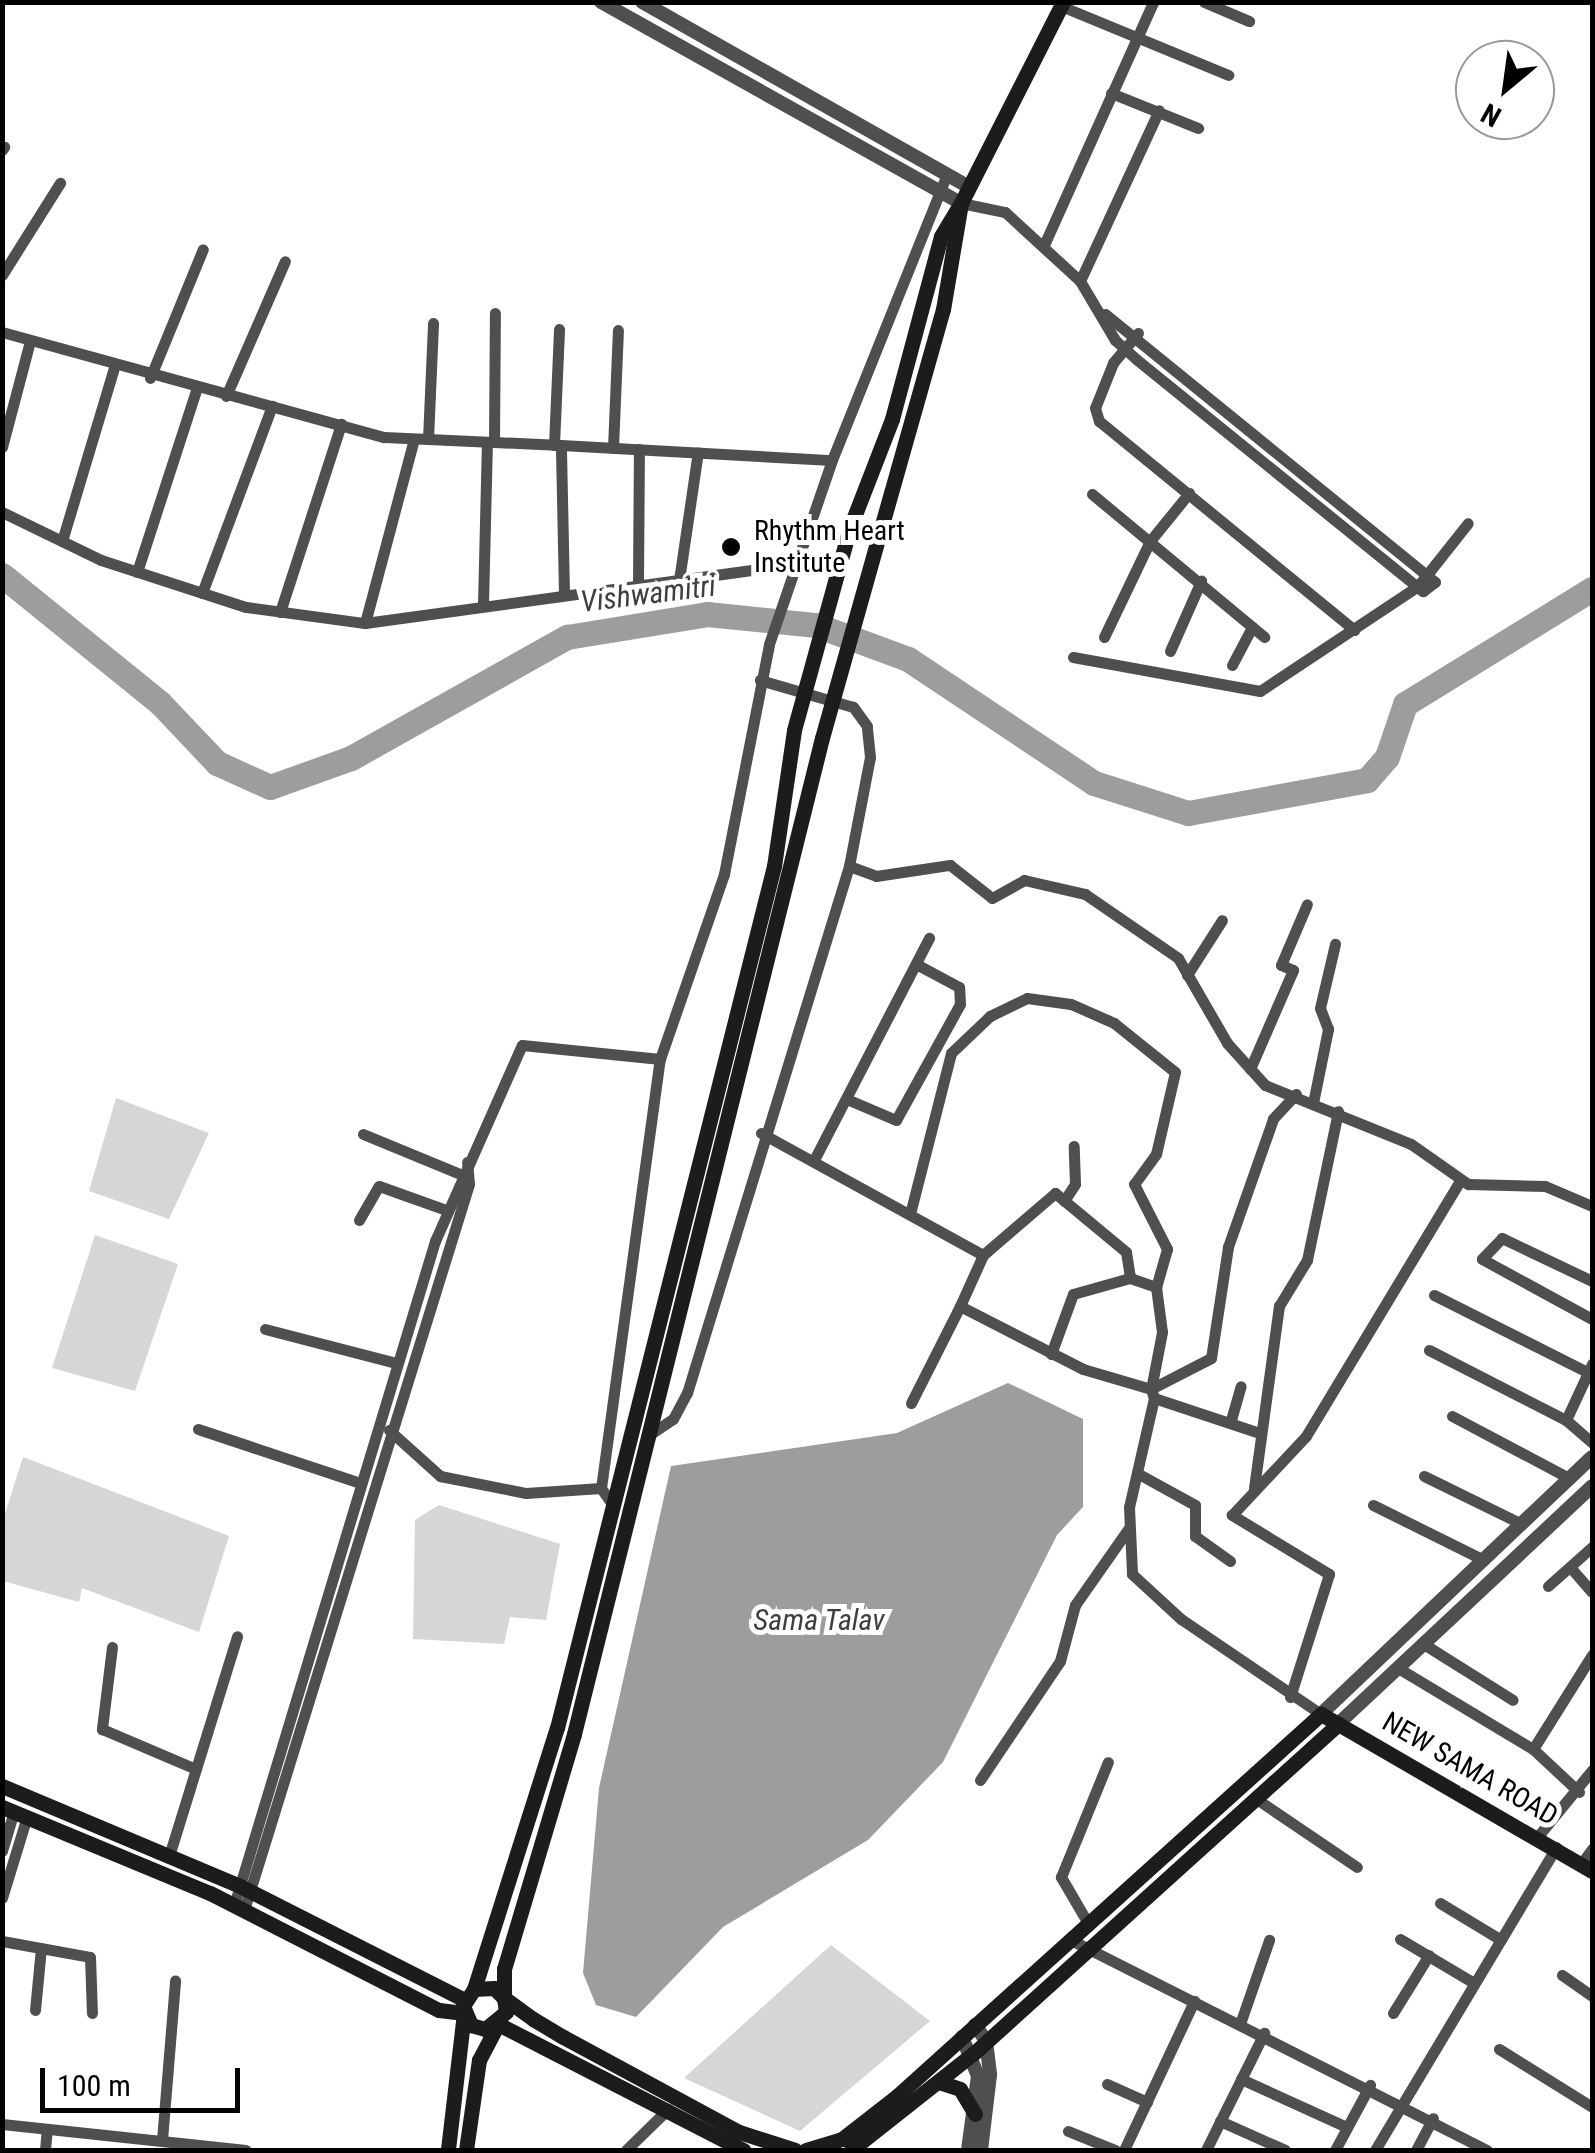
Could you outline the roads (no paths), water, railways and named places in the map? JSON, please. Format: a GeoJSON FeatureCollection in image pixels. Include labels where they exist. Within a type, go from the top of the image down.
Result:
{"type":"FeatureCollection","features":[{"type":"Feature","properties":{"kind":"main road"},"geometry":{"type":"LineString","coordinates":[[448,2150],[467,2001],[549,1753],[605,1494],[774,866],[794,730],[849,530],[892,419],[941,236],[970,188],[1062,4]]}},
{"type":"Feature","properties":{"kind":"main road"},"geometry":{"type":"LineString","coordinates":[[466,2150],[479,2060],[498,2024],[504,1998],[504,1969],[567,1758],[822,738],[943,309],[962,203]]}},
{"type":"Feature","properties":{"kind":"main road"},"geometry":{"type":"LineString","coordinates":[[806,2150],[842,2139],[1089,1925],[1320,1714]]}},
{"type":"Feature","properties":{"kind":"main road","name":"NEW SAMA ROAD"},"geometry":{"type":"LineString","coordinates":[[1320,1714],[1539,1835],[1587,1868]]}},
{"type":"Feature","properties":{"kind":"main road"},"geometry":{"type":"LineString","coordinates":[[851,2150],[974,2053],[1338,1724]]}},
{"type":"Feature","properties":{"kind":"main road"},"geometry":{"type":"LineString","coordinates":[[549,1753],[567,1758]]}},
{"type":"Feature","properties":{"kind":"main road"},"geometry":{"type":"LineString","coordinates":[[2,1786],[244,1888],[467,2001],[478,2028],[498,2024],[743,2150]]}},
{"type":"Feature","properties":{"kind":"main road"},"geometry":{"type":"LineString","coordinates":[[37,1799],[19,1813],[239,1908],[438,2010],[494,1988],[504,1998],[739,2132],[794,2150]]}},
{"type":"Feature","properties":{"kind":"main road"},"geometry":{"type":"LineString","coordinates":[[527,1825],[545,1830]]}},
{"type":"Feature","properties":{"kind":"main road"},"geometry":{"type":"LineString","coordinates":[[939,2082],[960,2089],[976,2114]]}},
{"type":"Feature","properties":{"kind":"street"},"geometry":{"type":"LineString","coordinates":[[601,2],[935,192],[962,203],[1005,212],[1080,281],[1105,314],[1124,349],[1425,592],[1435,582],[1138,333],[1105,314]]}},
{"type":"Feature","properties":{"kind":"street"},"geometry":{"type":"LineString","coordinates":[[642,2],[970,188]]}},
{"type":"Feature","properties":{"kind":"street"},"geometry":{"type":"LineString","coordinates":[[1044,245],[1153,2]]}},
{"type":"Feature","properties":{"kind":"street"},"geometry":{"type":"LineString","coordinates":[[1204,2],[1249,22]]}},
{"type":"Feature","properties":{"kind":"street"},"geometry":{"type":"LineString","coordinates":[[1062,4],[1228,75]]}},
{"type":"Feature","properties":{"kind":"street"},"geometry":{"type":"LineString","coordinates":[[1112,92],[1198,128]]}},
{"type":"Feature","properties":{"kind":"street"},"geometry":{"type":"LineString","coordinates":[[1080,281],[1158,110]]}},
{"type":"Feature","properties":{"kind":"street"},"geometry":{"type":"LineString","coordinates":[[378,1422],[440,1476],[526,1493],[605,1494],[660,1059],[724,874],[769,644],[832,460],[935,192],[946,177]]}},
{"type":"Feature","properties":{"kind":"street"},"geometry":{"type":"LineString","coordinates":[[2,275],[60,182]]}},
{"type":"Feature","properties":{"kind":"street"},"geometry":{"type":"LineString","coordinates":[[150,378],[203,249]]}},
{"type":"Feature","properties":{"kind":"street"},"geometry":{"type":"LineString","coordinates":[[226,396],[285,261]]}},
{"type":"Feature","properties":{"kind":"street"},"geometry":{"type":"LineString","coordinates":[[483,604],[495,312]]}},
{"type":"Feature","properties":{"kind":"street"},"geometry":{"type":"LineString","coordinates":[[428,439],[433,324]]}},
{"type":"Feature","properties":{"kind":"street"},"geometry":{"type":"LineString","coordinates":[[559,329],[558,445],[564,593]]}},
{"type":"Feature","properties":{"kind":"street"},"geometry":{"type":"LineString","coordinates":[[612,448],[618,330]]}},
{"type":"Feature","properties":{"kind":"street"},"geometry":{"type":"LineString","coordinates":[[2,332],[29,345],[196,390],[414,439],[832,460]]}},
{"type":"Feature","properties":{"kind":"street"},"geometry":{"type":"LineString","coordinates":[[1138,333],[1124,349],[1096,416],[1354,630]]}},
{"type":"Feature","properties":{"kind":"street"},"geometry":{"type":"LineString","coordinates":[[2,447],[29,345]]}},
{"type":"Feature","properties":{"kind":"street"},"geometry":{"type":"LineString","coordinates":[[62,541],[114,368]]}},
{"type":"Feature","properties":{"kind":"street"},"geometry":{"type":"LineString","coordinates":[[137,572],[196,390]]}},
{"type":"Feature","properties":{"kind":"street"},"geometry":{"type":"LineString","coordinates":[[202,593],[272,406]]}},
{"type":"Feature","properties":{"kind":"street"},"geometry":{"type":"LineString","coordinates":[[280,612],[341,424]]}},
{"type":"Feature","properties":{"kind":"street"},"geometry":{"type":"LineString","coordinates":[[365,623],[414,439]]}},
{"type":"Feature","properties":{"kind":"street"},"geometry":{"type":"LineString","coordinates":[[638,583],[639,450]]}},
{"type":"Feature","properties":{"kind":"street"},"geometry":{"type":"LineString","coordinates":[[679,580],[698,452]]}},
{"type":"Feature","properties":{"kind":"street"},"geometry":{"type":"LineString","coordinates":[[1309,497],[1320,482]]}},
{"type":"Feature","properties":{"kind":"street"},"geometry":{"type":"LineString","coordinates":[[1092,494],[1264,637]]}},
{"type":"Feature","properties":{"kind":"street"},"geometry":{"type":"LineString","coordinates":[[1104,638],[1150,541],[1189,494]]}},
{"type":"Feature","properties":{"kind":"street"},"geometry":{"type":"LineString","coordinates":[[2,512],[137,572],[202,593],[280,612],[365,623],[638,583],[795,567]]}},
{"type":"Feature","properties":{"kind":"street"},"geometry":{"type":"LineString","coordinates":[[1428,574],[1468,523]]}},
{"type":"Feature","properties":{"kind":"street"},"geometry":{"type":"LineString","coordinates":[[1170,651],[1201,581]]}},
{"type":"Feature","properties":{"kind":"street"},"geometry":{"type":"LineString","coordinates":[[1073,657],[1260,691],[1418,586]]}},
{"type":"Feature","properties":{"kind":"street"},"geometry":{"type":"LineString","coordinates":[[1232,665],[1252,627]]}},
{"type":"Feature","properties":{"kind":"street"},"geometry":{"type":"LineString","coordinates":[[646,1436],[660,1433],[687,1394],[761,1133],[850,866],[870,757],[867,726],[844,702],[760,680]]}},
{"type":"Feature","properties":{"kind":"street"},"geometry":{"type":"LineString","coordinates":[[850,866],[876,876],[950,864],[992,898],[1024,880],[1085,894],[1178,958],[1250,1069],[1265,1085],[1296,1094],[1411,1144],[1460,1181],[1546,1186],[1592,1206]]}},
{"type":"Feature","properties":{"kind":"street"},"geometry":{"type":"LineString","coordinates":[[1250,1069],[1293,970],[1281,964],[1307,904]]}},
{"type":"Feature","properties":{"kind":"street"},"geometry":{"type":"LineString","coordinates":[[1187,975],[1222,920]]}},
{"type":"Feature","properties":{"kind":"street"},"geometry":{"type":"LineString","coordinates":[[815,1158],[849,1100],[929,938]]}},
{"type":"Feature","properties":{"kind":"street"},"geometry":{"type":"LineString","coordinates":[[1314,1103],[1328,1029],[1320,1008],[1336,944]]}},
{"type":"Feature","properties":{"kind":"street"},"geometry":{"type":"LineString","coordinates":[[849,1100],[896,1120],[960,1004],[960,987],[916,964]]}},
{"type":"Feature","properties":{"kind":"street"},"geometry":{"type":"LineString","coordinates":[[911,1210],[950,1053],[990,1016],[1028,998],[1070,1004],[1114,1023],[1175,1072],[1156,1154],[1134,1184],[1166,1249],[1156,1287],[1162,1332],[1130,1527],[1132,1574],[1290,1697],[1320,1714],[1592,1457]]}},
{"type":"Feature","properties":{"kind":"street"},"geometry":{"type":"LineString","coordinates":[[303,1704],[319,1621],[358,1482],[446,1210],[522,1046],[660,1059]]}},
{"type":"Feature","properties":{"kind":"street"},"geometry":{"type":"LineString","coordinates":[[1152,1394],[1210,1358],[1228,1247],[1273,1118],[1296,1094]]}},
{"type":"Feature","properties":{"kind":"street"},"geometry":{"type":"LineString","coordinates":[[1254,1488],[1260,1433],[1276,1367],[1278,1306],[1307,1260],[1338,1111]]}},
{"type":"Feature","properties":{"kind":"street"},"geometry":{"type":"LineString","coordinates":[[761,1133],[911,1210],[984,1255]]}},
{"type":"Feature","properties":{"kind":"street"},"geometry":{"type":"LineString","coordinates":[[363,1134],[460,1174]]}},
{"type":"Feature","properties":{"kind":"street"},"geometry":{"type":"LineString","coordinates":[[1064,1201],[1075,1184],[1074,1146]]}},
{"type":"Feature","properties":{"kind":"street"},"geometry":{"type":"LineString","coordinates":[[239,1908],[303,1704],[333,1625],[470,1180],[467,1162]]}},
{"type":"Feature","properties":{"kind":"street"},"geometry":{"type":"LineString","coordinates":[[1290,1697],[1329,1574],[1232,1515],[1306,1436],[1460,1181]]}},
{"type":"Feature","properties":{"kind":"street"},"geometry":{"type":"LineString","coordinates":[[359,1220],[380,1186],[446,1210]]}},
{"type":"Feature","properties":{"kind":"street"},"geometry":{"type":"LineString","coordinates":[[911,1404],[984,1255],[1055,1193],[1126,1252],[1130,1278]]}},
{"type":"Feature","properties":{"kind":"street"},"geometry":{"type":"LineString","coordinates":[[1592,1281],[1502,1238],[1482,1259],[1592,1320]]}},
{"type":"Feature","properties":{"kind":"street"},"geometry":{"type":"LineString","coordinates":[[1051,1354],[1074,1294],[1130,1278],[1156,1287]]}},
{"type":"Feature","properties":{"kind":"street"},"geometry":{"type":"LineString","coordinates":[[1434,1295],[1591,1369],[1566,1420]]}},
{"type":"Feature","properties":{"kind":"street"},"geometry":{"type":"LineString","coordinates":[[960,1306],[1051,1354],[1260,1433]]}},
{"type":"Feature","properties":{"kind":"street"},"geometry":{"type":"LineString","coordinates":[[265,1329],[396,1363]]}},
{"type":"Feature","properties":{"kind":"street"},"geometry":{"type":"LineString","coordinates":[[1429,1350],[1566,1420],[1592,1443]]}},
{"type":"Feature","properties":{"kind":"street"},"geometry":{"type":"LineString","coordinates":[[1231,1420],[1241,1386]]}},
{"type":"Feature","properties":{"kind":"street"},"geometry":{"type":"LineString","coordinates":[[1452,1416],[1569,1478]]}},
{"type":"Feature","properties":{"kind":"street"},"geometry":{"type":"LineString","coordinates":[[198,1428],[374,1489]]}},
{"type":"Feature","properties":{"kind":"street"},"geometry":{"type":"LineString","coordinates":[[1137,1472],[1195,1505],[1195,1536],[1230,1561]]}},
{"type":"Feature","properties":{"kind":"street"},"geometry":{"type":"LineString","coordinates":[[1424,1476],[1520,1523]]}},
{"type":"Feature","properties":{"kind":"street"},"geometry":{"type":"LineString","coordinates":[[1338,1724],[1592,1486]]}},
{"type":"Feature","properties":{"kind":"street"},"geometry":{"type":"LineString","coordinates":[[1372,1505],[1482,1559]]}},
{"type":"Feature","properties":{"kind":"street"},"geometry":{"type":"LineString","coordinates":[[980,1780],[1060,1662],[1074,1606],[1130,1527]]}},
{"type":"Feature","properties":{"kind":"street"},"geometry":{"type":"LineString","coordinates":[[1503,1540],[1518,1554]]}},
{"type":"Feature","properties":{"kind":"street"},"geometry":{"type":"LineString","coordinates":[[1548,1586],[1592,1547]]}},
{"type":"Feature","properties":{"kind":"street"},"geometry":{"type":"LineString","coordinates":[[1570,1567],[1592,1592]]}},
{"type":"Feature","properties":{"kind":"street"},"geometry":{"type":"LineString","coordinates":[[319,1621],[333,1625]]}},
{"type":"Feature","properties":{"kind":"street"},"geometry":{"type":"LineString","coordinates":[[169,1856],[237,1636]]}},
{"type":"Feature","properties":{"kind":"street"},"geometry":{"type":"LineString","coordinates":[[1422,1643],[1512,1700]]}},
{"type":"Feature","properties":{"kind":"street"},"geometry":{"type":"LineString","coordinates":[[112,1647],[102,1730],[196,1768]]}},
{"type":"Feature","properties":{"kind":"street"},"geometry":{"type":"LineString","coordinates":[[1534,1749],[1590,1663]]}},
{"type":"Feature","properties":{"kind":"street"},"geometry":{"type":"LineString","coordinates":[[1398,1668],[1534,1749],[1578,1792]]}},
{"type":"Feature","properties":{"kind":"street"},"geometry":{"type":"LineString","coordinates":[[1089,1925],[1061,1877],[1108,1762]]}},
{"type":"Feature","properties":{"kind":"street"},"geometry":{"type":"LineString","coordinates":[[1539,1835],[1578,1792],[1592,1770]]}},
{"type":"Feature","properties":{"kind":"street"},"geometry":{"type":"LineString","coordinates":[[1255,1798],[1357,1866]]}},
{"type":"Feature","properties":{"kind":"street"},"geometry":{"type":"LineString","coordinates":[[2,1851],[19,1813]]}},
{"type":"Feature","properties":{"kind":"street"},"geometry":{"type":"LineString","coordinates":[[2,1898],[19,1813]]}},
{"type":"Feature","properties":{"kind":"street"},"geometry":{"type":"LineString","coordinates":[[1375,2150],[1556,1847]]}},
{"type":"Feature","properties":{"kind":"street"},"geometry":{"type":"LineString","coordinates":[[1587,1868],[1592,1849]]}},
{"type":"Feature","properties":{"kind":"street"},"geometry":{"type":"LineString","coordinates":[[1440,1903],[1501,1940]]}},
{"type":"Feature","properties":{"kind":"street"},"geometry":{"type":"LineString","coordinates":[[1072,1940],[1370,2085],[1488,2150]]}},
{"type":"Feature","properties":{"kind":"street"},"geometry":{"type":"LineString","coordinates":[[1241,2021],[1269,1940]]}},
{"type":"Feature","properties":{"kind":"street"},"geometry":{"type":"LineString","coordinates":[[1400,1940],[1474,1982]]}},
{"type":"Feature","properties":{"kind":"street"},"geometry":{"type":"LineString","coordinates":[[2,1942],[94,1962],[92,2013]]}},
{"type":"Feature","properties":{"kind":"street"},"geometry":{"type":"LineString","coordinates":[[34,2010],[41,1948]]}},
{"type":"Feature","properties":{"kind":"street"},"geometry":{"type":"LineString","coordinates":[[1393,2013],[1429,1955]]}},
{"type":"Feature","properties":{"kind":"street"},"geometry":{"type":"LineString","coordinates":[[1562,1975],[1592,1996]]}},
{"type":"Feature","properties":{"kind":"street"},"geometry":{"type":"LineString","coordinates":[[162,2140],[175,1982]]}},
{"type":"Feature","properties":{"kind":"street"},"geometry":{"type":"LineString","coordinates":[[1124,2150],[1194,2001]]}},
{"type":"Feature","properties":{"kind":"street"},"geometry":{"type":"LineString","coordinates":[[969,2031],[986,2041],[981,2150]]}},
{"type":"Feature","properties":{"kind":"street"},"geometry":{"type":"LineString","coordinates":[[968,2150],[976,2114],[974,2053],[969,2031]]}},
{"type":"Feature","properties":{"kind":"street"},"geometry":{"type":"LineString","coordinates":[[1206,2150],[1264,2033]]}},
{"type":"Feature","properties":{"kind":"street"},"geometry":{"type":"LineString","coordinates":[[1499,2050],[1592,2107]]}},
{"type":"Feature","properties":{"kind":"street"},"geometry":{"type":"LineString","coordinates":[[1241,2080],[1347,2127]]}},
{"type":"Feature","properties":{"kind":"street"},"geometry":{"type":"LineString","coordinates":[[1107,2084],[1147,2102]]}},
{"type":"Feature","properties":{"kind":"street"},"geometry":{"type":"LineString","coordinates":[[1335,2150],[1370,2085]]}},
{"type":"Feature","properties":{"kind":"street"},"geometry":{"type":"LineString","coordinates":[[626,2150],[668,2110]]}},
{"type":"Feature","properties":{"kind":"street"},"geometry":{"type":"LineString","coordinates":[[1416,2150],[1434,2118]]}},
{"type":"Feature","properties":{"kind":"street"},"geometry":{"type":"LineString","coordinates":[[1220,2121],[1258,2145],[1286,2150]]}},
{"type":"Feature","properties":{"kind":"street"},"geometry":{"type":"LineString","coordinates":[[2,2124],[140,2144],[162,2140],[246,2150]]}},
{"type":"Feature","properties":{"kind":"street"},"geometry":{"type":"LineString","coordinates":[[45,2150],[47,2129]]}},
{"type":"Feature","properties":{"kind":"street"},"geometry":{"type":"LineString","coordinates":[[1068,2131],[1115,2150]]}},
{"type":"Feature","properties":{"kind":"street"},"geometry":{"type":"LineString","coordinates":[[101,2150],[102,2136]]}},
{"type":"Feature","properties":{"kind":"water","name":"Sama Talav"},"geometry":{"type":"Polygon","coordinates":[[[1008,1383],[1083,1419],[1083,1507],[1057,1535],[943,1762],[868,1840],[723,1927],[636,2017],[596,2005],[583,1973],[599,1788],[671,1466],[897,1433],[1008,1383]]]}},
{"type":"Feature","properties":{"kind":"waterway","name":"Vishwamitri"},"geometry":{"type":"LineString","coordinates":[[2,575],[160,703],[217,763],[270,787],[351,758],[567,637],[707,614],[816,625],[908,659],[1094,783],[1188,813],[1367,780],[1387,757],[1405,704],[1592,589]]}},
{"type":"Feature","properties":{"kind":"place","name":"Rhythm Heart Institute"},"geometry":{"type":"Point","coordinates":[731,547]}}]}
